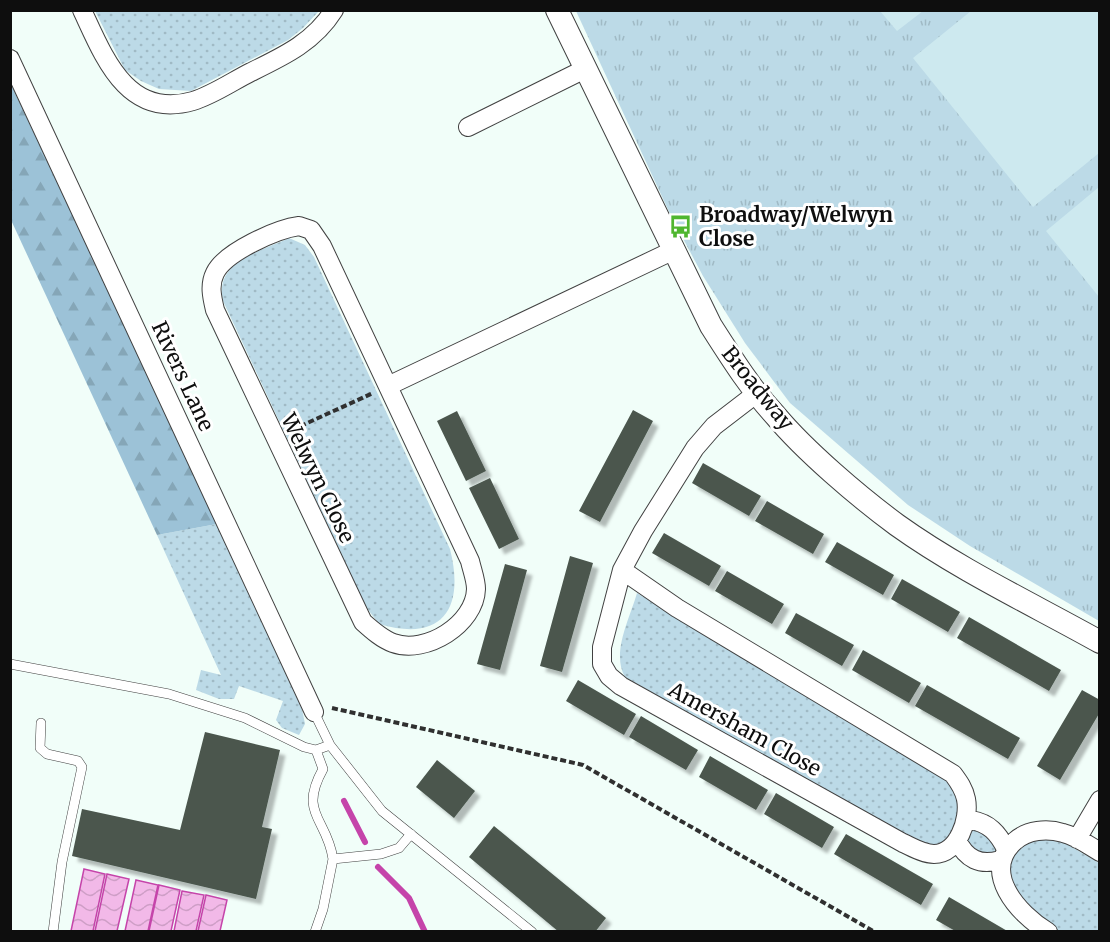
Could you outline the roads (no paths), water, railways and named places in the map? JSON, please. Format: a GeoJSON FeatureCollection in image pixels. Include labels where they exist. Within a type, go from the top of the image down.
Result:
{"type":"FeatureCollection","features":[{"type":"Feature","properties":{"kind":"street"},"geometry":{"type":"LineString","coordinates":[[82,10],[107,64],[117,79],[130,90],[152,100],[176,104],[195,100],[293,51],[310,39],[334,10]]}},
{"type":"Feature","properties":{"kind":"street","name":"Broadway"},"geometry":{"type":"LineString","coordinates":[[557,10],[672,251],[711,326],[757,393],[776,416],[807,447],[898,525],[946,556],[1100,642]]}},
{"type":"Feature","properties":{"kind":"street","name":"Rivers Lane"},"geometry":{"type":"LineString","coordinates":[[10,59],[314,712]]}},
{"type":"Feature","properties":{"kind":"street"},"geometry":{"type":"LineString","coordinates":[[468,127],[585,69]]}},
{"type":"Feature","properties":{"kind":"street","name":"Welwyn Close"},"geometry":{"type":"LineString","coordinates":[[299,226],[310,230],[322,246],[390,385],[470,561],[476,589],[468,611],[452,630],[432,642],[411,646],[395,644],[380,637],[363,622],[215,310],[210,288],[215,273],[226,258],[287,227],[299,226]]}},
{"type":"Feature","properties":{"kind":"street"},"geometry":{"type":"LineString","coordinates":[[390,385],[672,251]]}},
{"type":"Feature","properties":{"kind":"street","name":"Amersham Close"},"geometry":{"type":"LineString","coordinates":[[757,393],[714,426],[695,448],[643,531],[622,570],[602,647],[602,664],[609,676],[621,686],[903,843],[933,854],[944,852],[971,820],[987,825],[995,831],[1003,855]]}},
{"type":"Feature","properties":{"kind":"street"},"geometry":{"type":"LineString","coordinates":[[622,570],[677,608],[953,774],[966,797],[960,833],[962,850],[973,859],[984,863],[1003,855],[1021,836],[1049,830],[1077,839],[1100,852]]}},
{"type":"Feature","properties":{"kind":"street"},"geometry":{"type":"LineString","coordinates":[[1077,839],[1100,800]]}},
{"type":"Feature","properties":{"kind":"street"},"geometry":{"type":"LineString","coordinates":[[1003,855],[1005,885],[1014,903],[1032,922],[1048,932]]}},
{"type":"Feature","properties":{"kind":"lane"},"geometry":{"type":"LineString","coordinates":[[10,664],[170,694],[245,718],[304,747],[316,750],[330,745]]}},
{"type":"Feature","properties":{"kind":"lane"},"geometry":{"type":"LineString","coordinates":[[314,712],[330,745],[382,811],[532,932]]}},
{"type":"Feature","properties":{"kind":"lane"},"geometry":{"type":"LineString","coordinates":[[41,723],[40,748],[46,754],[78,761],[82,767],[62,862],[53,932]]}},
{"type":"Feature","properties":{"kind":"lane"},"geometry":{"type":"LineString","coordinates":[[315,932],[323,909],[333,859],[331,846],[312,803],[313,787],[323,769],[316,750]]}},
{"type":"Feature","properties":{"kind":"lane"},"geometry":{"type":"LineString","coordinates":[[333,859],[381,854],[399,848],[411,834]]}},
{"type":"Feature","properties":{"kind":"water"},"geometry":{"type":"Polygon","coordinates":[[[84,869],[105,874],[93,931],[71,931],[84,869]]]}},
{"type":"Feature","properties":{"kind":"water"},"geometry":{"type":"Polygon","coordinates":[[[107,874],[129,879],[117,931],[95,931],[107,874]]]}},
{"type":"Feature","properties":{"kind":"water"},"geometry":{"type":"Polygon","coordinates":[[[136,880],[158,885],[148,931],[125,931],[136,880]]]}},
{"type":"Feature","properties":{"kind":"water"},"geometry":{"type":"Polygon","coordinates":[[[159,885],[180,890],[171,931],[149,931],[159,885]]]}},
{"type":"Feature","properties":{"kind":"water"},"geometry":{"type":"Polygon","coordinates":[[[182,891],[204,895],[196,931],[174,931],[182,891]]]}},
{"type":"Feature","properties":{"kind":"water"},"geometry":{"type":"Polygon","coordinates":[[[206,895],[227,900],[220,931],[198,931],[206,895]]]}},
{"type":"Feature","properties":{"kind":"waterway"},"geometry":{"type":"LineString","coordinates":[[344,801],[365,842]]}},
{"type":"Feature","properties":{"kind":"waterway"},"geometry":{"type":"LineString","coordinates":[[378,867],[409,898],[425,932]]}},
{"type":"Feature","properties":{"kind":"place","name":"Broadway/Welwyn Close"},"geometry":{"type":"Point","coordinates":[681,226]}}]}
